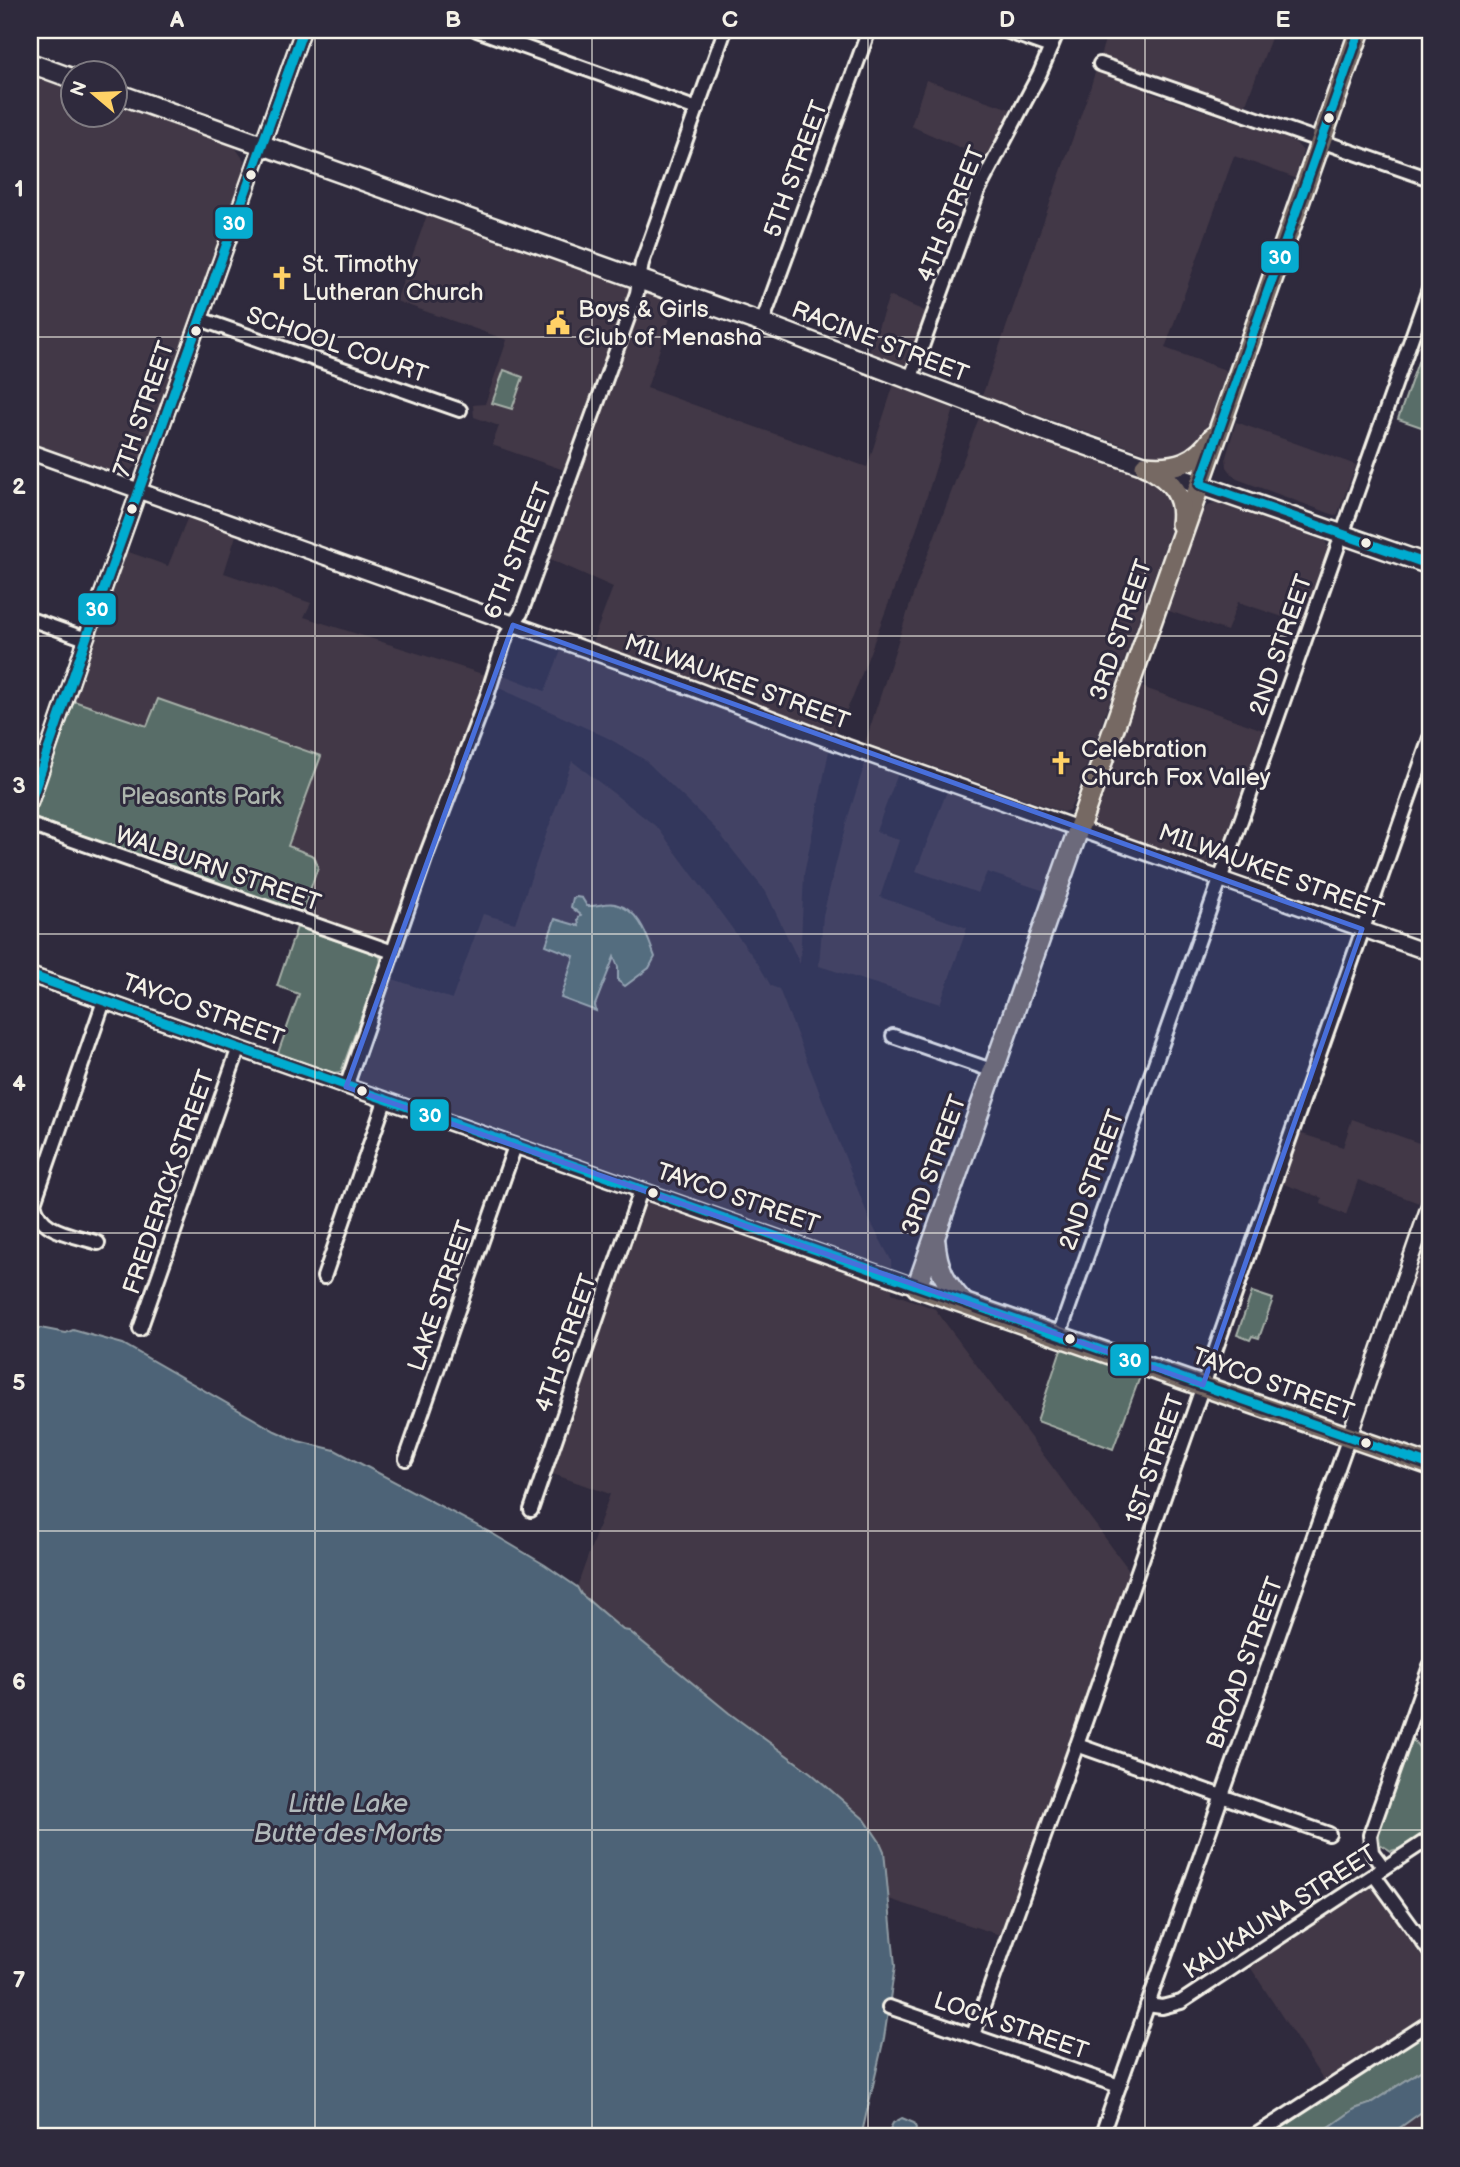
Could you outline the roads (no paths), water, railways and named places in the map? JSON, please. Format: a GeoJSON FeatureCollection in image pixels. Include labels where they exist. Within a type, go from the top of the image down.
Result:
{"type":"FeatureCollection","features":[{"type":"Feature","properties":{"kind":"main road","name":"3RD STREET"},"geometry":{"type":"LineString","coordinates":[[917,1287],[1360,30]]}},
{"type":"Feature","properties":{"kind":"main road"},"geometry":{"type":"LineString","coordinates":[[30,63],[60,74]]}},
{"type":"Feature","properties":{"kind":"main road","name":"RACINE STREET"},"geometry":{"type":"LineString","coordinates":[[130,98],[762,323],[1145,466],[1430,565]]}},
{"type":"Feature","properties":{"kind":"main road"},"geometry":{"type":"LineString","coordinates":[[1145,466],[1176,466],[1195,457],[1211,440],[1225,418]]}},
{"type":"Feature","properties":{"kind":"main road"},"geometry":{"type":"LineString","coordinates":[[1145,466],[1164,477],[1178,493],[1182,510],[1177,545]]}},
{"type":"Feature","properties":{"kind":"main road"},"geometry":{"type":"LineString","coordinates":[[935,1236],[939,1268],[952,1290],[964,1303]]}},
{"type":"Feature","properties":{"kind":"main road","name":"TAYCO STREET"},"geometry":{"type":"LineString","coordinates":[[917,1287],[1430,1465]]}},
{"type":"Feature","properties":{"kind":"street","name":"7TH STREET"},"geometry":{"type":"LineString","coordinates":[[30,803],[303,30]]}},
{"type":"Feature","properties":{"kind":"street"},"geometry":{"type":"LineString","coordinates":[[477,30],[697,109]]}},
{"type":"Feature","properties":{"kind":"street","name":"6TH STREET"},"geometry":{"type":"LineString","coordinates":[[346,1087],[487,696],[504,641],[521,613],[637,293],[642,262],[725,30]]}},
{"type":"Feature","properties":{"kind":"street","name":"5TH STREET"},"geometry":{"type":"LineString","coordinates":[[762,323],[869,30]]}},
{"type":"Feature","properties":{"kind":"street"},"geometry":{"type":"LineString","coordinates":[[1003,30],[1051,47]]}},
{"type":"Feature","properties":{"kind":"street","name":"4TH STREET"},"geometry":{"type":"LineString","coordinates":[[910,380],[978,191],[1041,73],[1058,30]]}},
{"type":"Feature","properties":{"kind":"street"},"geometry":{"type":"LineString","coordinates":[[1100,64],[1430,179]]}},
{"type":"Feature","properties":{"kind":"street","name":"2ND STREET"},"geometry":{"type":"LineString","coordinates":[[1059,1335],[1430,286]]}},
{"type":"Feature","properties":{"kind":"street","name":"SCHOOL COURT"},"geometry":{"type":"LineString","coordinates":[[200,318],[460,411]]}},
{"type":"Feature","properties":{"kind":"street","name":"MILWAUKEE STREET"},"geometry":{"type":"LineString","coordinates":[[30,452],[652,673],[847,747],[1430,953]]}},
{"type":"Feature","properties":{"kind":"street"},"geometry":{"type":"LineString","coordinates":[[30,619],[86,639]]}},
{"type":"Feature","properties":{"kind":"street","name":"1ST STREET"},"geometry":{"type":"LineString","coordinates":[[973,2035],[1430,738]]}},
{"type":"Feature","properties":{"kind":"street"},"geometry":{"type":"LineString","coordinates":[[30,752],[45,757]]}},
{"type":"Feature","properties":{"kind":"street","name":"WALBURN STREET"},"geometry":{"type":"LineString","coordinates":[[30,825],[393,952]]}},
{"type":"Feature","properties":{"kind":"street","name":"TAYCO STREET"},"geometry":{"type":"LineString","coordinates":[[30,975],[917,1287]]}},
{"type":"Feature","properties":{"kind":"street"},"geometry":{"type":"LineString","coordinates":[[99,1243],[45,1225],[36,1214],[32,1196],[104,1001]]}},
{"type":"Feature","properties":{"kind":"street"},"geometry":{"type":"LineString","coordinates":[[893,1037],[994,1071]]}},
{"type":"Feature","properties":{"kind":"street","name":"FREDERICK STREET"},"geometry":{"type":"LineString","coordinates":[[140,1329],[239,1049]]}},
{"type":"Feature","properties":{"kind":"street"},"geometry":{"type":"LineString","coordinates":[[324,1277],[385,1101]]}},
{"type":"Feature","properties":{"kind":"street","name":"LAKE STREET"},"geometry":{"type":"LineString","coordinates":[[406,1459],[515,1146]]}},
{"type":"Feature","properties":{"kind":"street","name":"4TH STREET"},"geometry":{"type":"LineString","coordinates":[[531,1510],[641,1190]]}},
{"type":"Feature","properties":{"kind":"street","name":"BROAD STREET"},"geometry":{"type":"LineString","coordinates":[[1101,2137],[1430,1203]]}},
{"type":"Feature","properties":{"kind":"street"},"geometry":{"type":"LineString","coordinates":[[1430,1666],[1371,1829],[1370,1844],[1379,1872],[1430,1952]]}},
{"type":"Feature","properties":{"kind":"street"},"geometry":{"type":"LineString","coordinates":[[1077,1745],[1329,1834]]}},
{"type":"Feature","properties":{"kind":"street","name":"KAUKAUNA STREET"},"geometry":{"type":"LineString","coordinates":[[1147,2006],[1172,2006],[1181,2002],[1430,1838]]}},
{"type":"Feature","properties":{"kind":"street","name":"LOCK STREET"},"geometry":{"type":"LineString","coordinates":[[889,2007],[1119,2086]]}},
{"type":"Feature","properties":{"kind":"street"},"geometry":{"type":"LineString","coordinates":[[1253,2137],[1430,2022]]}},
{"type":"Feature","properties":{"kind":"water","name":"Little Lake Butte des Morts"},"geometry":{"type":"Polygon","coordinates":[[[30,1326],[66,1333],[73,1330],[123,1344],[275,1431],[298,1441],[335,1450],[493,1534],[577,1587],[581,1594],[623,1630],[629,1631],[729,1713],[811,1773],[865,1820],[884,1851],[895,1966],[884,2038],[861,2137],[30,2137],[30,1326]]]}},
{"type":"Feature","properties":{"kind":"water"},"geometry":{"type":"Polygon","coordinates":[[[1430,2065],[1430,2106],[1387,2137],[1315,2137],[1355,2109],[1369,2104],[1430,2065]]]}},
{"type":"Feature","properties":{"kind":"water"},"geometry":{"type":"Polygon","coordinates":[[[902,2118],[914,2123],[916,2128],[913,2137],[886,2137],[893,2123],[902,2118]]]}},
{"type":"Feature","properties":{"kind":"place","name":"St. Timothy Lutheran Church"},"geometry":{"type":"Point","coordinates":[282,278]}},
{"type":"Feature","properties":{"kind":"place","name":"Boys & Girls Club of Menasha"},"geometry":{"type":"Point","coordinates":[558,323]}},
{"type":"Feature","properties":{"kind":"place","name":"Celebration Church Fox Valley"},"geometry":{"type":"Point","coordinates":[1061,763]}},
{"type":"Feature","properties":{"kind":"park label","name":"Pleasants Park"},"geometry":{"type":"Point","coordinates":[201,796]}}]}
